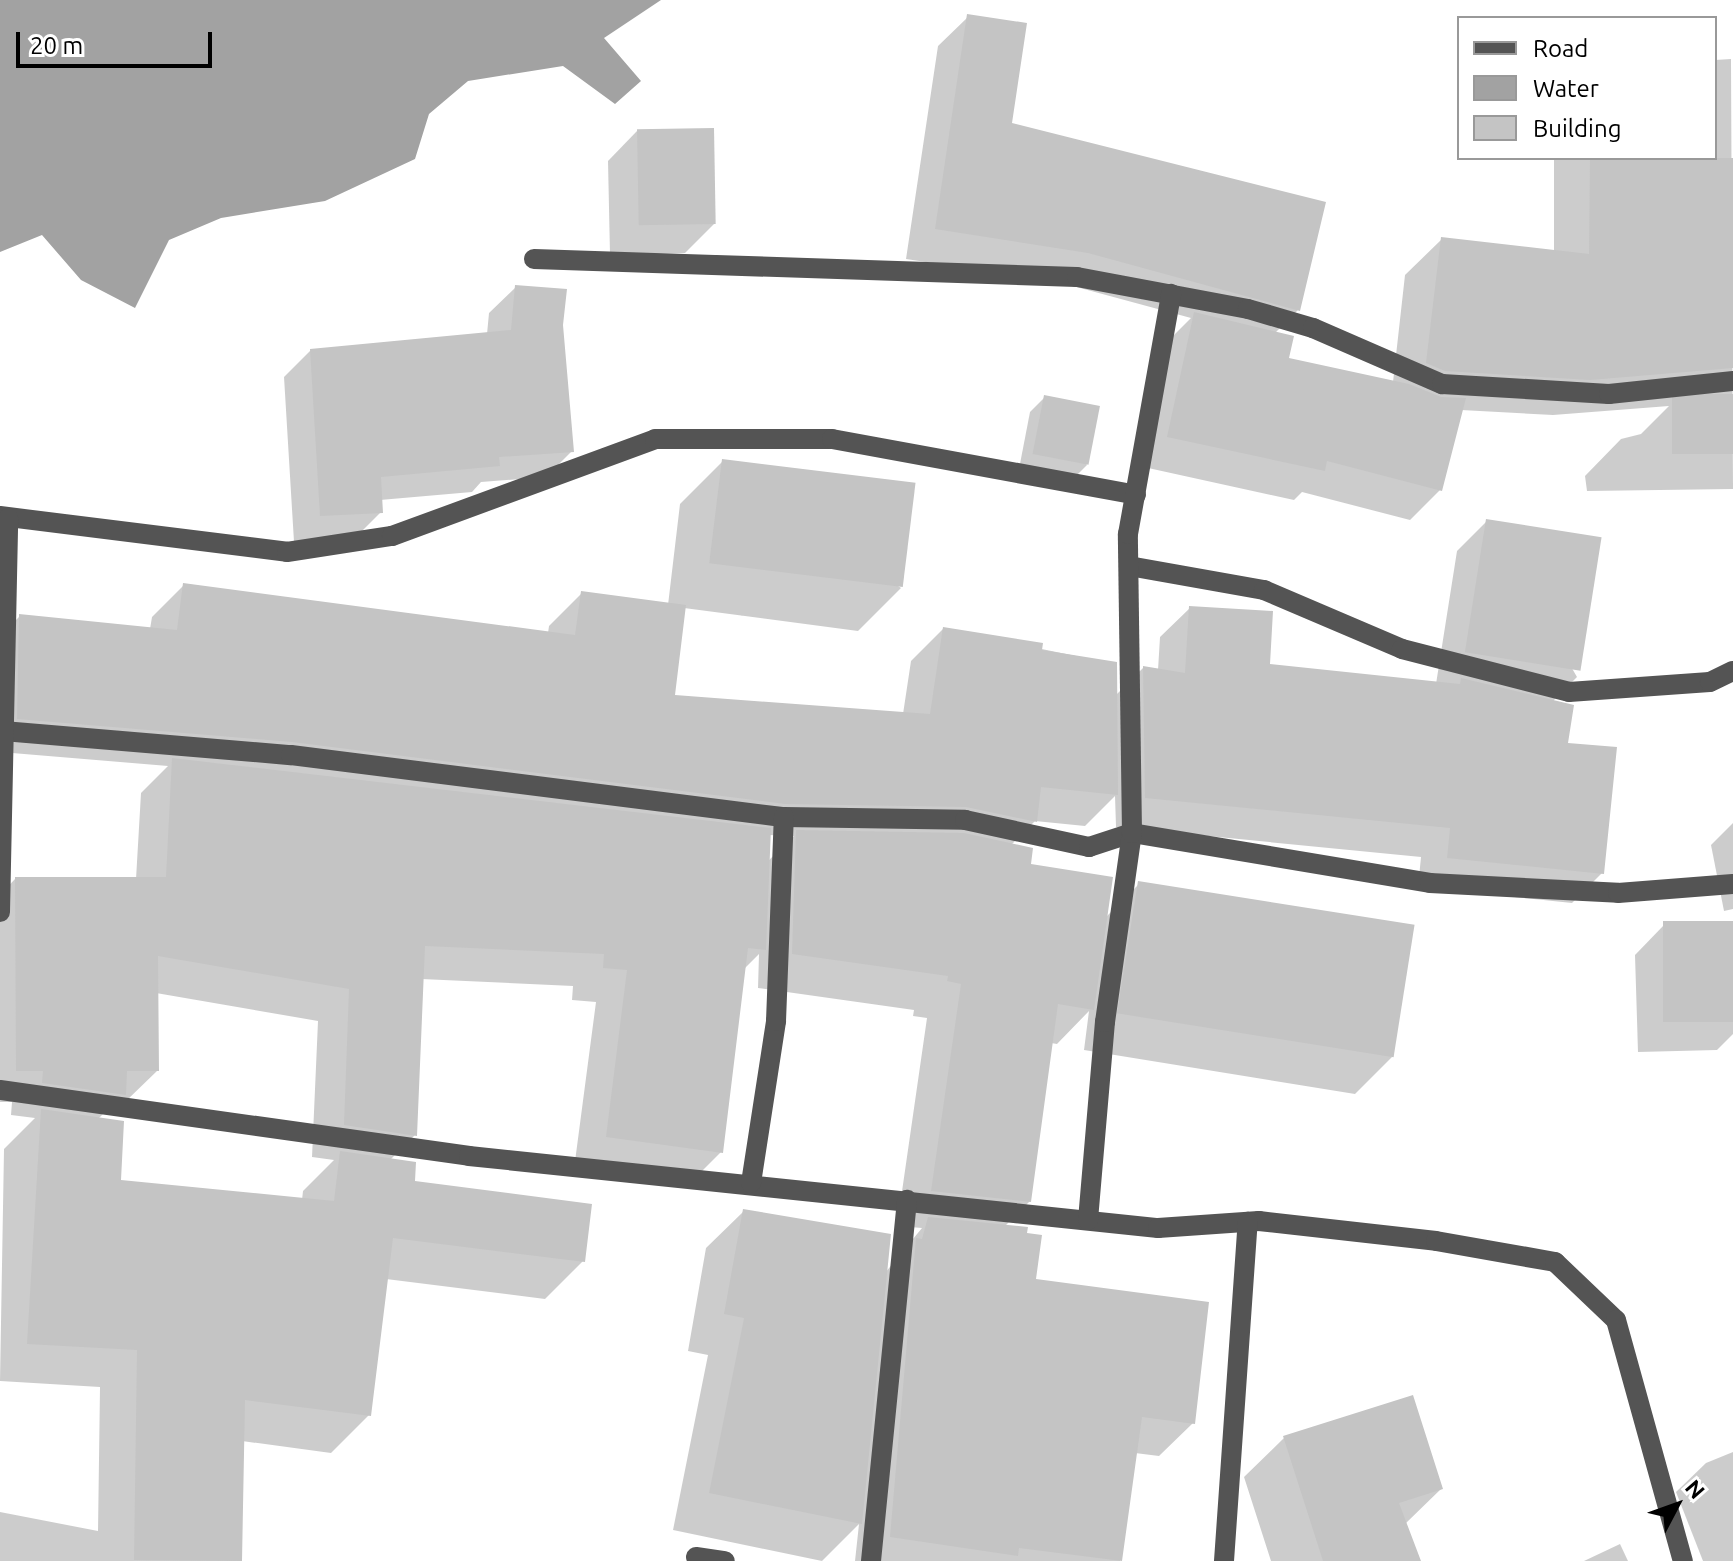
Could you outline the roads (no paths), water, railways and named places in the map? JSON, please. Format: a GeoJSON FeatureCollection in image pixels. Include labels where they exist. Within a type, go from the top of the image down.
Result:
{"type":"FeatureCollection","features":[{"type":"Feature","properties":{"kind":"street"},"geometry":{"type":"LineString","coordinates":[[534,259],[1077,277],[1171,294],[1313,328],[1442,384],[1609,394],[1733,381]]}},
{"type":"Feature","properties":{"kind":"street"},"geometry":{"type":"LineString","coordinates":[[1088,1220],[1105,1022],[1132,833],[1129,566],[1136,495],[1171,294]]}},
{"type":"Feature","properties":{"kind":"street"},"geometry":{"type":"LineString","coordinates":[[0,912],[4,517],[287,552],[392,536],[655,439],[832,439],[1136,495]]}},
{"type":"Feature","properties":{"kind":"street"},"geometry":{"type":"LineString","coordinates":[[1129,566],[1264,590],[1402,649],[1569,692],[1710,682],[1733,671]]}},
{"type":"Feature","properties":{"kind":"street"},"geometry":{"type":"LineString","coordinates":[[3,731],[291,755],[784,817],[965,820],[1089,847],[1132,833],[1430,883],[1618,893],[1733,884]]}},
{"type":"Feature","properties":{"kind":"street"},"geometry":{"type":"LineString","coordinates":[[751,1183],[776,1021],[784,817]]}},
{"type":"Feature","properties":{"kind":"street"},"geometry":{"type":"LineString","coordinates":[[0,1090],[469,1156],[751,1183],[1158,1228],[1248,1222],[1436,1241],[1555,1262],[1616,1320],[1683,1561]]}},
{"type":"Feature","properties":{"kind":"street"},"geometry":{"type":"LineString","coordinates":[[871,1561],[907,1200]]}},
{"type":"Feature","properties":{"kind":"street"},"geometry":{"type":"LineString","coordinates":[[1224,1561],[1248,1222]]}},
{"type":"Feature","properties":{"kind":"street"},"geometry":{"type":"LineString","coordinates":[[696,1557],[725,1561]]}},
{"type":"Feature","properties":{"kind":"water"},"geometry":{"type":"Polygon","coordinates":[[[0,0],[661,0],[604,38],[641,81],[615,104],[563,66],[468,81],[429,114],[415,159],[325,201],[221,218],[169,240],[135,308],[81,280],[42,235],[0,252],[0,0]]]}}]}
